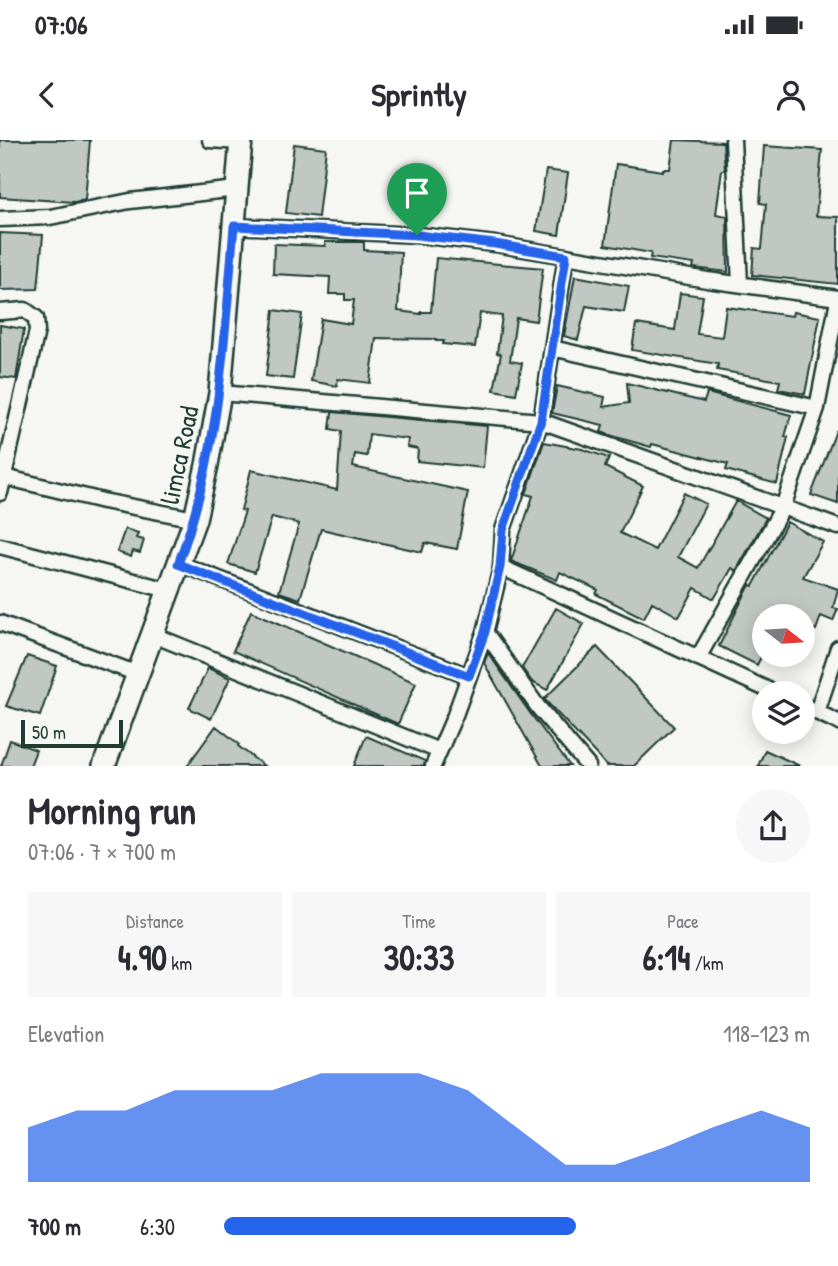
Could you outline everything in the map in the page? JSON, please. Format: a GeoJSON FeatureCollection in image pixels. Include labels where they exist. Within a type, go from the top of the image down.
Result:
{"type":"FeatureCollection","features":[{"type":"Feature","properties":{"kind":"main road","name":"limca Road"},"geometry":{"type":"LineString","coordinates":[[110,764],[151,634],[195,519],[208,465],[220,393],[241,141]]}},
{"type":"Feature","properties":{"kind":"street"},"geometry":{"type":"LineString","coordinates":[[210,140],[241,141]]}},
{"type":"Feature","properties":{"kind":"street"},"geometry":{"type":"LineString","coordinates":[[733,140],[740,284]]}},
{"type":"Feature","properties":{"kind":"street"},"geometry":{"type":"LineString","coordinates":[[0,219],[50,217],[130,201],[237,189]]}},
{"type":"Feature","properties":{"kind":"street"},"geometry":{"type":"LineString","coordinates":[[234,226],[417,235],[495,244],[838,299],[817,408],[783,507],[698,658]]}},
{"type":"Feature","properties":{"kind":"street"},"geometry":{"type":"LineString","coordinates":[[433,765],[485,632],[500,567],[503,530],[541,421],[566,256]]}},
{"type":"Feature","properties":{"kind":"street"},"geometry":{"type":"LineString","coordinates":[[0,312],[25,310],[36,318],[37,331],[0,493]]}},
{"type":"Feature","properties":{"kind":"street"},"geometry":{"type":"LineString","coordinates":[[552,348],[817,408]]}},
{"type":"Feature","properties":{"kind":"street"},"geometry":{"type":"LineString","coordinates":[[220,393],[541,421],[838,527]]}},
{"type":"Feature","properties":{"kind":"street"},"geometry":{"type":"LineString","coordinates":[[2,476],[103,501],[195,519]]}},
{"type":"Feature","properties":{"kind":"street"},"geometry":{"type":"LineString","coordinates":[[0,546],[168,590]]}},
{"type":"Feature","properties":{"kind":"street"},"geometry":{"type":"LineString","coordinates":[[178,564],[469,676]]}},
{"type":"Feature","properties":{"kind":"street"},"geometry":{"type":"LineString","coordinates":[[500,567],[752,683]]}},
{"type":"Feature","properties":{"kind":"street"},"geometry":{"type":"LineString","coordinates":[[0,623],[138,674]]}},
{"type":"Feature","properties":{"kind":"street"},"geometry":{"type":"LineString","coordinates":[[485,632],[538,706],[588,765]]}},
{"type":"Feature","properties":{"kind":"street"},"geometry":{"type":"LineString","coordinates":[[151,634],[439,751]]}},
{"type":"Feature","properties":{"kind":"street"},"geometry":{"type":"LineString","coordinates":[[838,648],[817,712],[838,722]]}},
{"type":"Feature","properties":{"kind":"building"},"geometry":{"type":"Polygon","coordinates":[[[0,140],[90,140],[85,200],[74,202],[0,197],[0,140]]]}},
{"type":"Feature","properties":{"kind":"building"},"geometry":{"type":"Polygon","coordinates":[[[674,140],[723,142],[725,170],[722,170],[716,214],[727,216],[728,272],[693,268],[694,264],[650,258],[651,253],[605,245],[616,164],[663,171],[670,169],[674,140]]]}},
{"type":"Feature","properties":{"kind":"building"},"geometry":{"type":"Polygon","coordinates":[[[294,144],[326,148],[318,217],[286,213],[294,144]]]}},
{"type":"Feature","properties":{"kind":"building"},"geometry":{"type":"Polygon","coordinates":[[[764,146],[822,150],[816,216],[838,217],[838,284],[752,275],[754,248],[762,249],[766,204],[760,203],[764,146]]]}},
{"type":"Feature","properties":{"kind":"building"},"geometry":{"type":"Polygon","coordinates":[[[546,170],[568,173],[559,235],[536,231],[546,170]]]}},
{"type":"Feature","properties":{"kind":"building"},"geometry":{"type":"Polygon","coordinates":[[[0,233],[43,235],[38,289],[0,290],[0,233]]]}},
{"type":"Feature","properties":{"kind":"building"},"geometry":{"type":"Polygon","coordinates":[[[325,242],[364,242],[364,250],[401,252],[398,311],[421,314],[431,312],[436,258],[543,268],[536,321],[516,318],[510,361],[522,363],[516,394],[494,390],[501,354],[497,353],[502,316],[480,313],[475,347],[443,344],[444,341],[436,339],[376,338],[370,383],[338,379],[337,386],[311,381],[321,319],[351,324],[354,300],[345,300],[345,294],[329,294],[330,277],[273,274],[274,244],[325,246],[325,242]]]}},
{"type":"Feature","properties":{"kind":"building"},"geometry":{"type":"Polygon","coordinates":[[[575,276],[629,286],[624,312],[586,306],[578,340],[564,336],[575,276]]]}},
{"type":"Feature","properties":{"kind":"building"},"geometry":{"type":"Polygon","coordinates":[[[680,293],[703,296],[697,334],[722,337],[726,307],[792,316],[793,312],[820,317],[805,394],[778,389],[780,381],[717,370],[718,364],[632,350],[636,324],[675,330],[680,293]]]}},
{"type":"Feature","properties":{"kind":"building"},"geometry":{"type":"Polygon","coordinates":[[[274,310],[302,314],[293,379],[266,376],[274,310]]]}},
{"type":"Feature","properties":{"kind":"building"},"geometry":{"type":"Polygon","coordinates":[[[0,325],[24,329],[16,379],[0,377],[0,325]]]}},
{"type":"Feature","properties":{"kind":"building"},"geometry":{"type":"Polygon","coordinates":[[[627,383],[704,402],[707,393],[791,415],[777,484],[726,470],[728,464],[616,437],[601,432],[603,425],[552,413],[557,386],[605,397],[603,407],[629,403],[627,383]]]}},
{"type":"Feature","properties":{"kind":"building"},"geometry":{"type":"Polygon","coordinates":[[[332,412],[487,426],[483,468],[417,461],[418,449],[407,447],[408,439],[369,434],[367,456],[355,454],[353,467],[468,492],[457,549],[425,543],[422,552],[321,529],[300,599],[279,592],[299,524],[272,517],[255,572],[228,564],[245,511],[241,510],[251,470],[337,490],[341,431],[330,429],[332,412]]]}},
{"type":"Feature","properties":{"kind":"building"},"geometry":{"type":"Polygon","coordinates":[[[836,431],[838,432],[838,504],[811,495],[836,431]]]}},
{"type":"Feature","properties":{"kind":"building"},"geometry":{"type":"Polygon","coordinates":[[[544,442],[582,449],[609,458],[605,467],[643,486],[620,533],[655,550],[684,493],[706,504],[678,557],[698,568],[736,501],[766,518],[736,571],[732,568],[714,599],[695,588],[679,617],[652,602],[644,618],[596,594],[598,590],[560,572],[557,580],[511,561],[533,496],[526,494],[544,442]]]}},
{"type":"Feature","properties":{"kind":"building"},"geometry":{"type":"Polygon","coordinates":[[[787,522],[823,542],[803,577],[838,589],[833,608],[838,609],[833,621],[821,616],[816,630],[816,604],[752,604],[752,662],[719,646],[750,585],[753,586],[787,522]]]}},
{"type":"Feature","properties":{"kind":"building"},"geometry":{"type":"Polygon","coordinates":[[[125,529],[138,533],[136,538],[144,540],[140,553],[133,551],[131,557],[117,552],[125,529]]]}},
{"type":"Feature","properties":{"kind":"building"},"geometry":{"type":"Polygon","coordinates":[[[556,608],[584,624],[547,690],[532,682],[522,668],[556,608]]]}},
{"type":"Feature","properties":{"kind":"building"},"geometry":{"type":"Polygon","coordinates":[[[251,611],[416,683],[398,724],[233,651],[251,611]]]}},
{"type":"Feature","properties":{"kind":"building"},"geometry":{"type":"Polygon","coordinates":[[[597,647],[674,727],[634,766],[607,766],[544,699],[597,647]]]}},
{"type":"Feature","properties":{"kind":"building"},"geometry":{"type":"Polygon","coordinates":[[[488,653],[570,766],[542,766],[484,663],[488,653]]]}},
{"type":"Feature","properties":{"kind":"building"},"geometry":{"type":"Polygon","coordinates":[[[27,656],[57,666],[40,716],[6,706],[27,656]]]}},
{"type":"Feature","properties":{"kind":"building"},"geometry":{"type":"Polygon","coordinates":[[[208,668],[230,678],[211,719],[189,708],[208,668]]]}},
{"type":"Feature","properties":{"kind":"building"},"geometry":{"type":"Polygon","coordinates":[[[216,726],[239,744],[238,746],[264,766],[187,766],[216,726]]]}},
{"type":"Feature","properties":{"kind":"building"},"geometry":{"type":"Polygon","coordinates":[[[366,736],[425,761],[424,766],[354,766],[366,736]]]}},
{"type":"Feature","properties":{"kind":"building"},"geometry":{"type":"Polygon","coordinates":[[[10,740],[36,750],[30,766],[1,766],[10,740]]]}},
{"type":"Feature","properties":{"kind":"building"},"geometry":{"type":"Polygon","coordinates":[[[765,750],[800,766],[758,766],[765,750]]]}},
{"type":"Feature","properties":{"kind":"route"},"geometry":{"type":"LineString","coordinates":[[234,226],[417,235],[566,256],[541,421],[503,530],[500,567],[485,632],[469,676],[178,564],[195,519],[208,465],[220,393],[234,226]]}}]}
